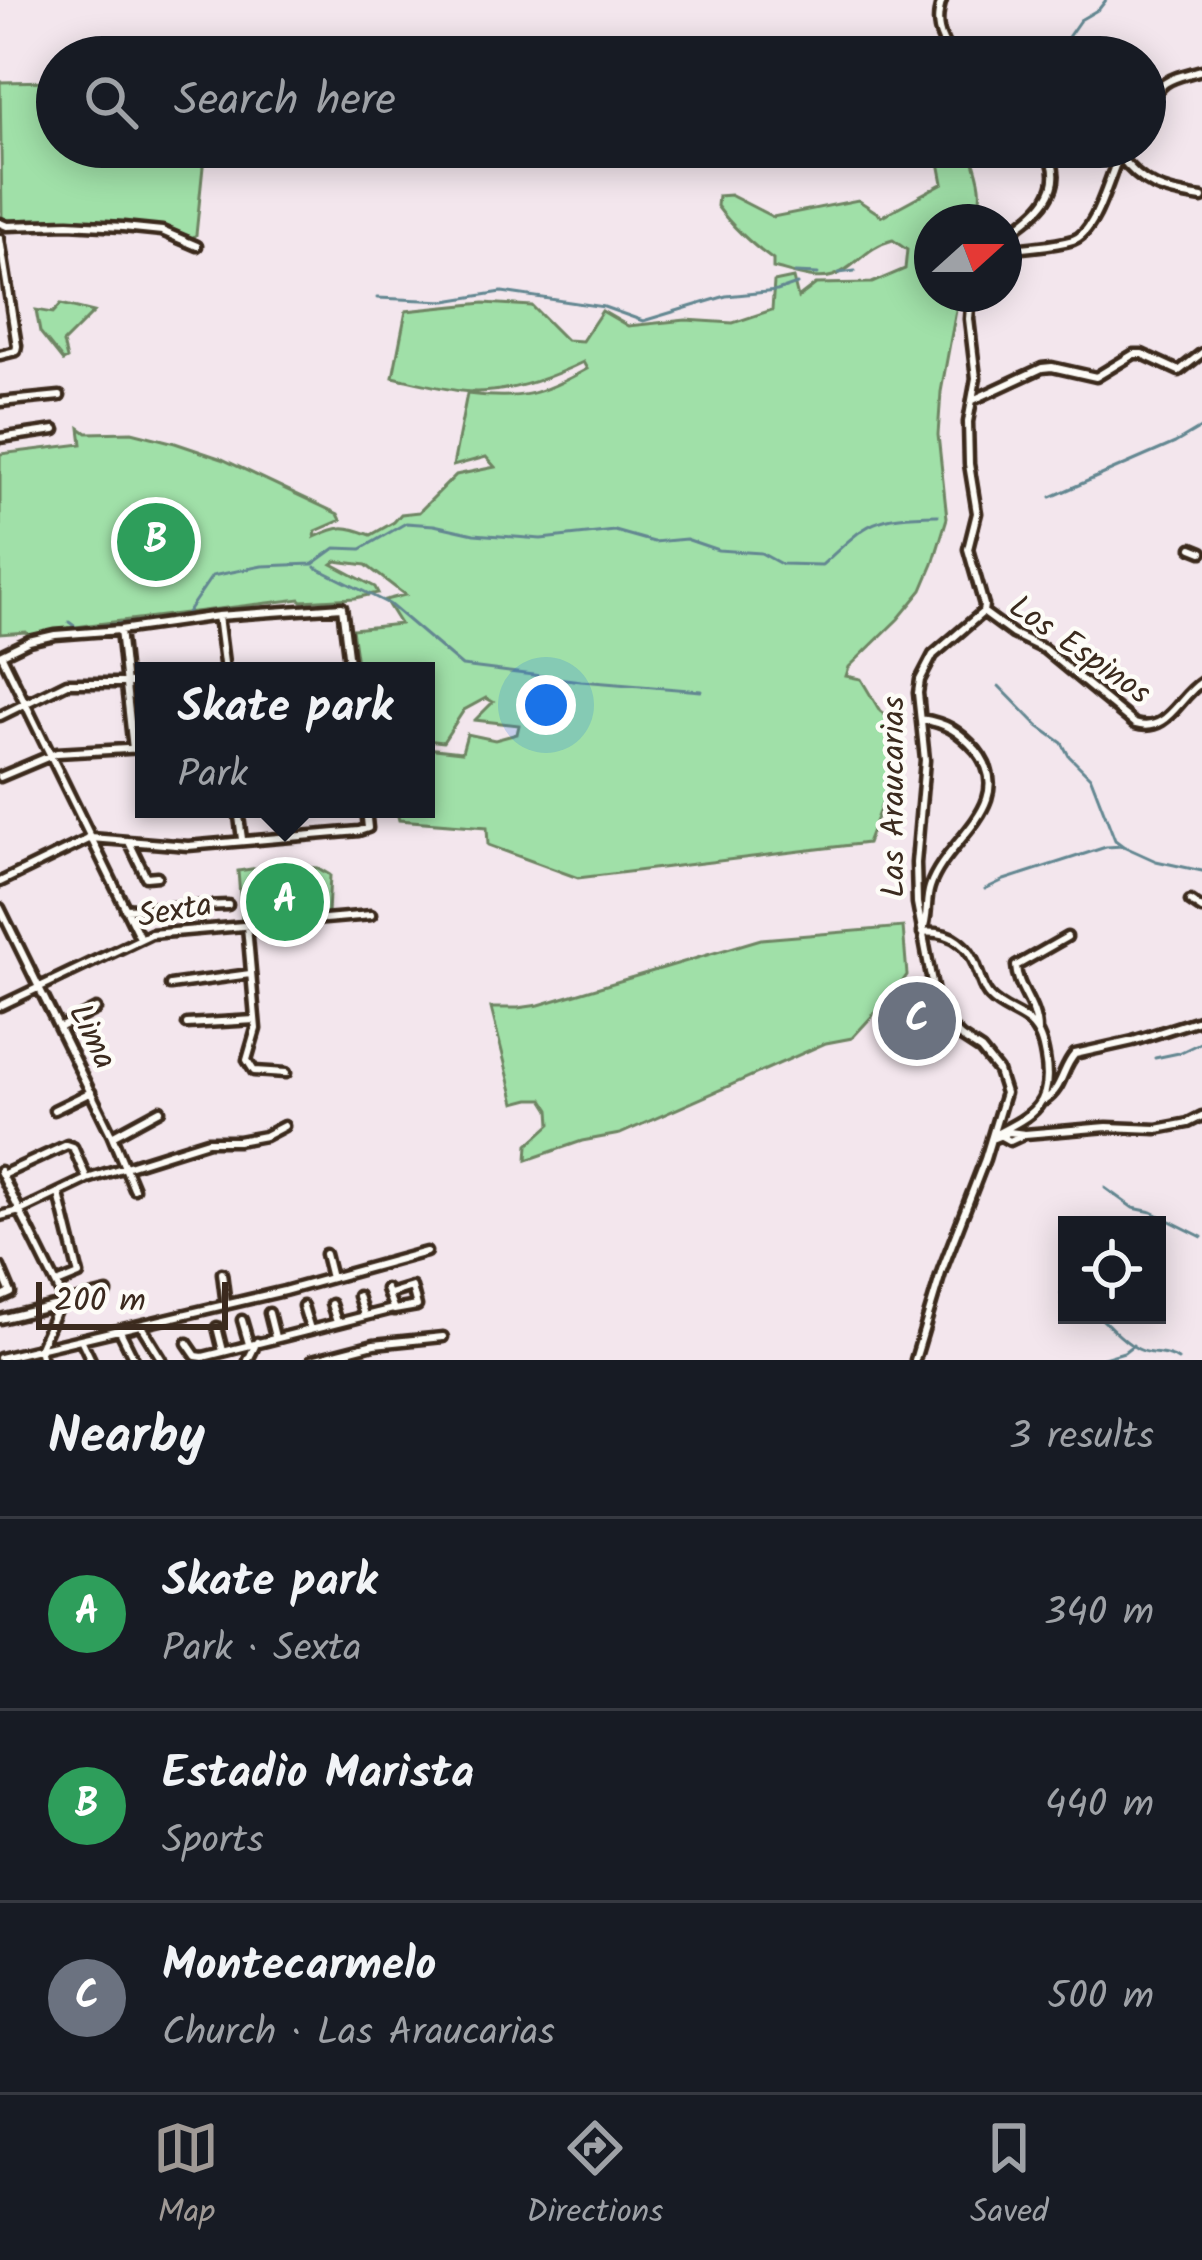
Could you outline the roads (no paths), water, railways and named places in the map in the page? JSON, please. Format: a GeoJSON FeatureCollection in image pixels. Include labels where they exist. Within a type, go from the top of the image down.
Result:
{"type":"FeatureCollection","features":[{"type":"Feature","properties":{"kind":"street"},"geometry":{"type":"LineString","coordinates":[[940,36],[941,0]]}},
{"type":"Feature","properties":{"kind":"street"},"geometry":{"type":"LineString","coordinates":[[1166,80],[1202,70]]}},
{"type":"Feature","properties":{"kind":"street"},"geometry":{"type":"LineString","coordinates":[[1022,224],[1047,202],[1053,168]]}},
{"type":"Feature","properties":{"kind":"street"},"geometry":{"type":"LineString","coordinates":[[1022,248],[1081,237],[1114,168]]}},
{"type":"Feature","properties":{"kind":"street"},"geometry":{"type":"LineString","coordinates":[[1130,168],[1146,184],[1202,198]]}},
{"type":"Feature","properties":{"kind":"street"},"geometry":{"type":"LineString","coordinates":[[0,223],[162,231],[197,246]]}},
{"type":"Feature","properties":{"kind":"street"},"geometry":{"type":"LineString","coordinates":[[0,239],[16,351],[0,355]]}},
{"type":"Feature","properties":{"kind":"street"},"geometry":{"type":"LineString","coordinates":[[970,312],[976,378],[968,422],[969,464],[977,513],[968,549],[983,596],[983,612]]}},
{"type":"Feature","properties":{"kind":"street"},"geometry":{"type":"LineString","coordinates":[[973,400],[1042,368],[1096,376],[1142,354],[1179,371],[1202,353]]}},
{"type":"Feature","properties":{"kind":"street"},"geometry":{"type":"LineString","coordinates":[[0,402],[61,397]]}},
{"type":"Feature","properties":{"kind":"street"},"geometry":{"type":"LineString","coordinates":[[0,437],[55,430]]}},
{"type":"Feature","properties":{"kind":"street"},"geometry":{"type":"LineString","coordinates":[[1192,548],[1202,552]]}},
{"type":"Feature","properties":{"kind":"street"},"geometry":{"type":"LineString","coordinates":[[140,938],[0,654],[41,638],[218,616],[342,607],[349,662]]}},
{"type":"Feature","properties":{"kind":"street","name":"Los Espinos"},"geometry":{"type":"LineString","coordinates":[[983,612],[1044,649],[1144,727],[1159,724],[1202,682]]}},
{"type":"Feature","properties":{"kind":"street","name":"Las Araucarias"},"geometry":{"type":"LineString","coordinates":[[915,1360],[942,1270],[1004,1101],[998,1071],[943,1019],[917,903],[925,760],[918,693],[933,655],[983,612]]}},
{"type":"Feature","properties":{"kind":"street"},"geometry":{"type":"LineString","coordinates":[[218,616],[224,662]]}},
{"type":"Feature","properties":{"kind":"street"},"geometry":{"type":"LineString","coordinates":[[0,777],[51,754],[133,749],[120,630]]}},
{"type":"Feature","properties":{"kind":"street"},"geometry":{"type":"LineString","coordinates":[[0,716],[67,683],[135,684]]}},
{"type":"Feature","properties":{"kind":"street"},"geometry":{"type":"LineString","coordinates":[[921,719],[958,731],[980,755],[991,781],[979,817],[930,887],[922,933],[948,934],[966,947],[987,995],[1037,1030]]}},
{"type":"Feature","properties":{"kind":"street"},"geometry":{"type":"LineString","coordinates":[[239,818],[242,839]]}},
{"type":"Feature","properties":{"kind":"street"},"geometry":{"type":"LineString","coordinates":[[0,882],[91,838],[188,846],[368,828],[367,818]]}},
{"type":"Feature","properties":{"kind":"street"},"geometry":{"type":"LineString","coordinates":[[129,841],[146,878],[157,876]]}},
{"type":"Feature","properties":{"kind":"street"},"geometry":{"type":"LineString","coordinates":[[1190,901],[1202,909]]}},
{"type":"Feature","properties":{"kind":"street"},"geometry":{"type":"LineString","coordinates":[[125,909],[228,905]]}},
{"type":"Feature","properties":{"kind":"street","name":"Lima"},"geometry":{"type":"LineString","coordinates":[[0,908],[134,1189]]}},
{"type":"Feature","properties":{"kind":"street","name":"Sexta"},"geometry":{"type":"LineString","coordinates":[[1,1002],[151,934],[371,915]]}},
{"type":"Feature","properties":{"kind":"street"},"geometry":{"type":"LineString","coordinates":[[247,926],[255,1020],[247,1057],[254,1071],[286,1073]]}},
{"type":"Feature","properties":{"kind":"street"},"geometry":{"type":"LineString","coordinates":[[1042,1102],[1048,1077],[1034,1009],[1015,969],[1022,960],[1067,937]]}},
{"type":"Feature","properties":{"kind":"street"},"geometry":{"type":"LineString","coordinates":[[170,985],[250,974]]}},
{"type":"Feature","properties":{"kind":"street"},"geometry":{"type":"LineString","coordinates":[[59,1028],[96,1009]]}},
{"type":"Feature","properties":{"kind":"street"},"geometry":{"type":"LineString","coordinates":[[991,1137],[1055,1094],[1075,1054],[1202,1018]]}},
{"type":"Feature","properties":{"kind":"street"},"geometry":{"type":"LineString","coordinates":[[187,1024],[255,1020]]}},
{"type":"Feature","properties":{"kind":"street"},"geometry":{"type":"LineString","coordinates":[[54,1110],[91,1092]]}},
{"type":"Feature","properties":{"kind":"street"},"geometry":{"type":"LineString","coordinates":[[112,1136],[160,1110]]}},
{"type":"Feature","properties":{"kind":"street"},"geometry":{"type":"LineString","coordinates":[[991,1137],[1107,1127],[1157,1129],[1202,1116]]}},
{"type":"Feature","properties":{"kind":"street"},"geometry":{"type":"LineString","coordinates":[[0,1216],[87,1179],[208,1141],[265,1136],[284,1126]]}},
{"type":"Feature","properties":{"kind":"street"},"geometry":{"type":"LineString","coordinates":[[41,1360],[39,1349],[62,1296],[1,1173],[70,1145],[87,1179]]}},
{"type":"Feature","properties":{"kind":"street"},"geometry":{"type":"LineString","coordinates":[[58,1284],[80,1275],[59,1194]]}},
{"type":"Feature","properties":{"kind":"street"},"geometry":{"type":"LineString","coordinates":[[0,1358],[426,1252]]}},
{"type":"Feature","properties":{"kind":"street"},"geometry":{"type":"LineString","coordinates":[[325,1254],[331,1278]]}},
{"type":"Feature","properties":{"kind":"street"},"geometry":{"type":"LineString","coordinates":[[0,1267],[11,1290],[0,1298]]}},
{"type":"Feature","properties":{"kind":"street"},"geometry":{"type":"LineString","coordinates":[[222,1273],[226,1305]]}},
{"type":"Feature","properties":{"kind":"street"},"geometry":{"type":"LineString","coordinates":[[187,1343],[199,1357],[364,1315],[414,1309],[418,1303],[412,1287],[388,1291],[393,1309]]}},
{"type":"Feature","properties":{"kind":"street"},"geometry":{"type":"LineString","coordinates":[[0,1319],[106,1293]]}},
{"type":"Feature","properties":{"kind":"street"},"geometry":{"type":"LineString","coordinates":[[358,1296],[364,1315]]}},
{"type":"Feature","properties":{"kind":"street"},"geometry":{"type":"LineString","coordinates":[[331,1304],[338,1322]]}},
{"type":"Feature","properties":{"kind":"street"},"geometry":{"type":"LineString","coordinates":[[303,1306],[310,1329]]}},
{"type":"Feature","properties":{"kind":"street"},"geometry":{"type":"LineString","coordinates":[[269,1313],[275,1337]]}},
{"type":"Feature","properties":{"kind":"street"},"geometry":{"type":"LineString","coordinates":[[242,1320],[250,1344],[247,1360]]}},
{"type":"Feature","properties":{"kind":"street"},"geometry":{"type":"LineString","coordinates":[[141,1326],[162,1360]]}},
{"type":"Feature","properties":{"kind":"street"},"geometry":{"type":"LineString","coordinates":[[217,1327],[223,1351]]}},
{"type":"Feature","properties":{"kind":"street"},"geometry":{"type":"LineString","coordinates":[[120,1331],[134,1359]]}},
{"type":"Feature","properties":{"kind":"street"},"geometry":{"type":"LineString","coordinates":[[312,1360],[374,1344],[443,1336]]}},
{"type":"Feature","properties":{"kind":"street"},"geometry":{"type":"LineString","coordinates":[[81,1339],[91,1360]]}},
{"type":"Feature","properties":{"kind":"street"},"geometry":{"type":"LineString","coordinates":[[247,1360],[250,1344]]}},
{"type":"Feature","properties":{"kind":"waterway"},"geometry":{"type":"LineString","coordinates":[[1069,36],[1080,20],[1106,0]]}},
{"type":"Feature","properties":{"kind":"waterway"},"geometry":{"type":"LineString","coordinates":[[839,273],[855,271]]}},
{"type":"Feature","properties":{"kind":"waterway"},"geometry":{"type":"LineString","coordinates":[[795,273],[818,274]]}},
{"type":"Feature","properties":{"kind":"waterway"},"geometry":{"type":"LineString","coordinates":[[377,298],[446,301],[502,292],[604,307],[643,321],[726,296],[797,284]]}},
{"type":"Feature","properties":{"kind":"waterway"},"geometry":{"type":"LineString","coordinates":[[1051,497],[1202,427]]}},
{"type":"Feature","properties":{"kind":"waterway"},"geometry":{"type":"LineString","coordinates":[[69,622],[77,628],[184,617],[212,576],[262,566],[313,564],[335,548],[361,549],[406,523],[541,539],[615,531],[654,542],[686,539],[718,550],[761,553],[781,564],[822,565],[873,524],[938,515]]}},
{"type":"Feature","properties":{"kind":"waterway"},"geometry":{"type":"LineString","coordinates":[[315,567],[389,604],[462,666],[701,691]]}},
{"type":"Feature","properties":{"kind":"waterway"},"geometry":{"type":"LineString","coordinates":[[999,686],[1062,743],[1091,778],[1115,840],[1123,846]]}},
{"type":"Feature","properties":{"kind":"waterway"},"geometry":{"type":"LineString","coordinates":[[985,889],[1106,847],[1123,846],[1156,861],[1202,871]]}},
{"type":"Feature","properties":{"kind":"waterway"},"geometry":{"type":"LineString","coordinates":[[1155,1058],[1202,1042]]}},
{"type":"Feature","properties":{"kind":"waterway"},"geometry":{"type":"LineString","coordinates":[[1105,1188],[1133,1208],[1152,1212],[1202,1237]]}},
{"type":"Feature","properties":{"kind":"waterway"},"geometry":{"type":"LineString","coordinates":[[1107,1324],[1138,1349],[1178,1360]]}},
{"type":"Feature","properties":{"kind":"waterway"},"geometry":{"type":"LineString","coordinates":[[1097,1360],[1133,1345]]}},
{"type":"Feature","properties":{"kind":"place","name":"Estadio Marista"},"geometry":{"type":"Point","coordinates":[156,542]}},
{"type":"Feature","properties":{"kind":"place","name":"Skate park"},"geometry":{"type":"Point","coordinates":[285,902]}},
{"type":"Feature","properties":{"kind":"place","name":"Montecarmelo"},"geometry":{"type":"Point","coordinates":[917,1021]}}]}
